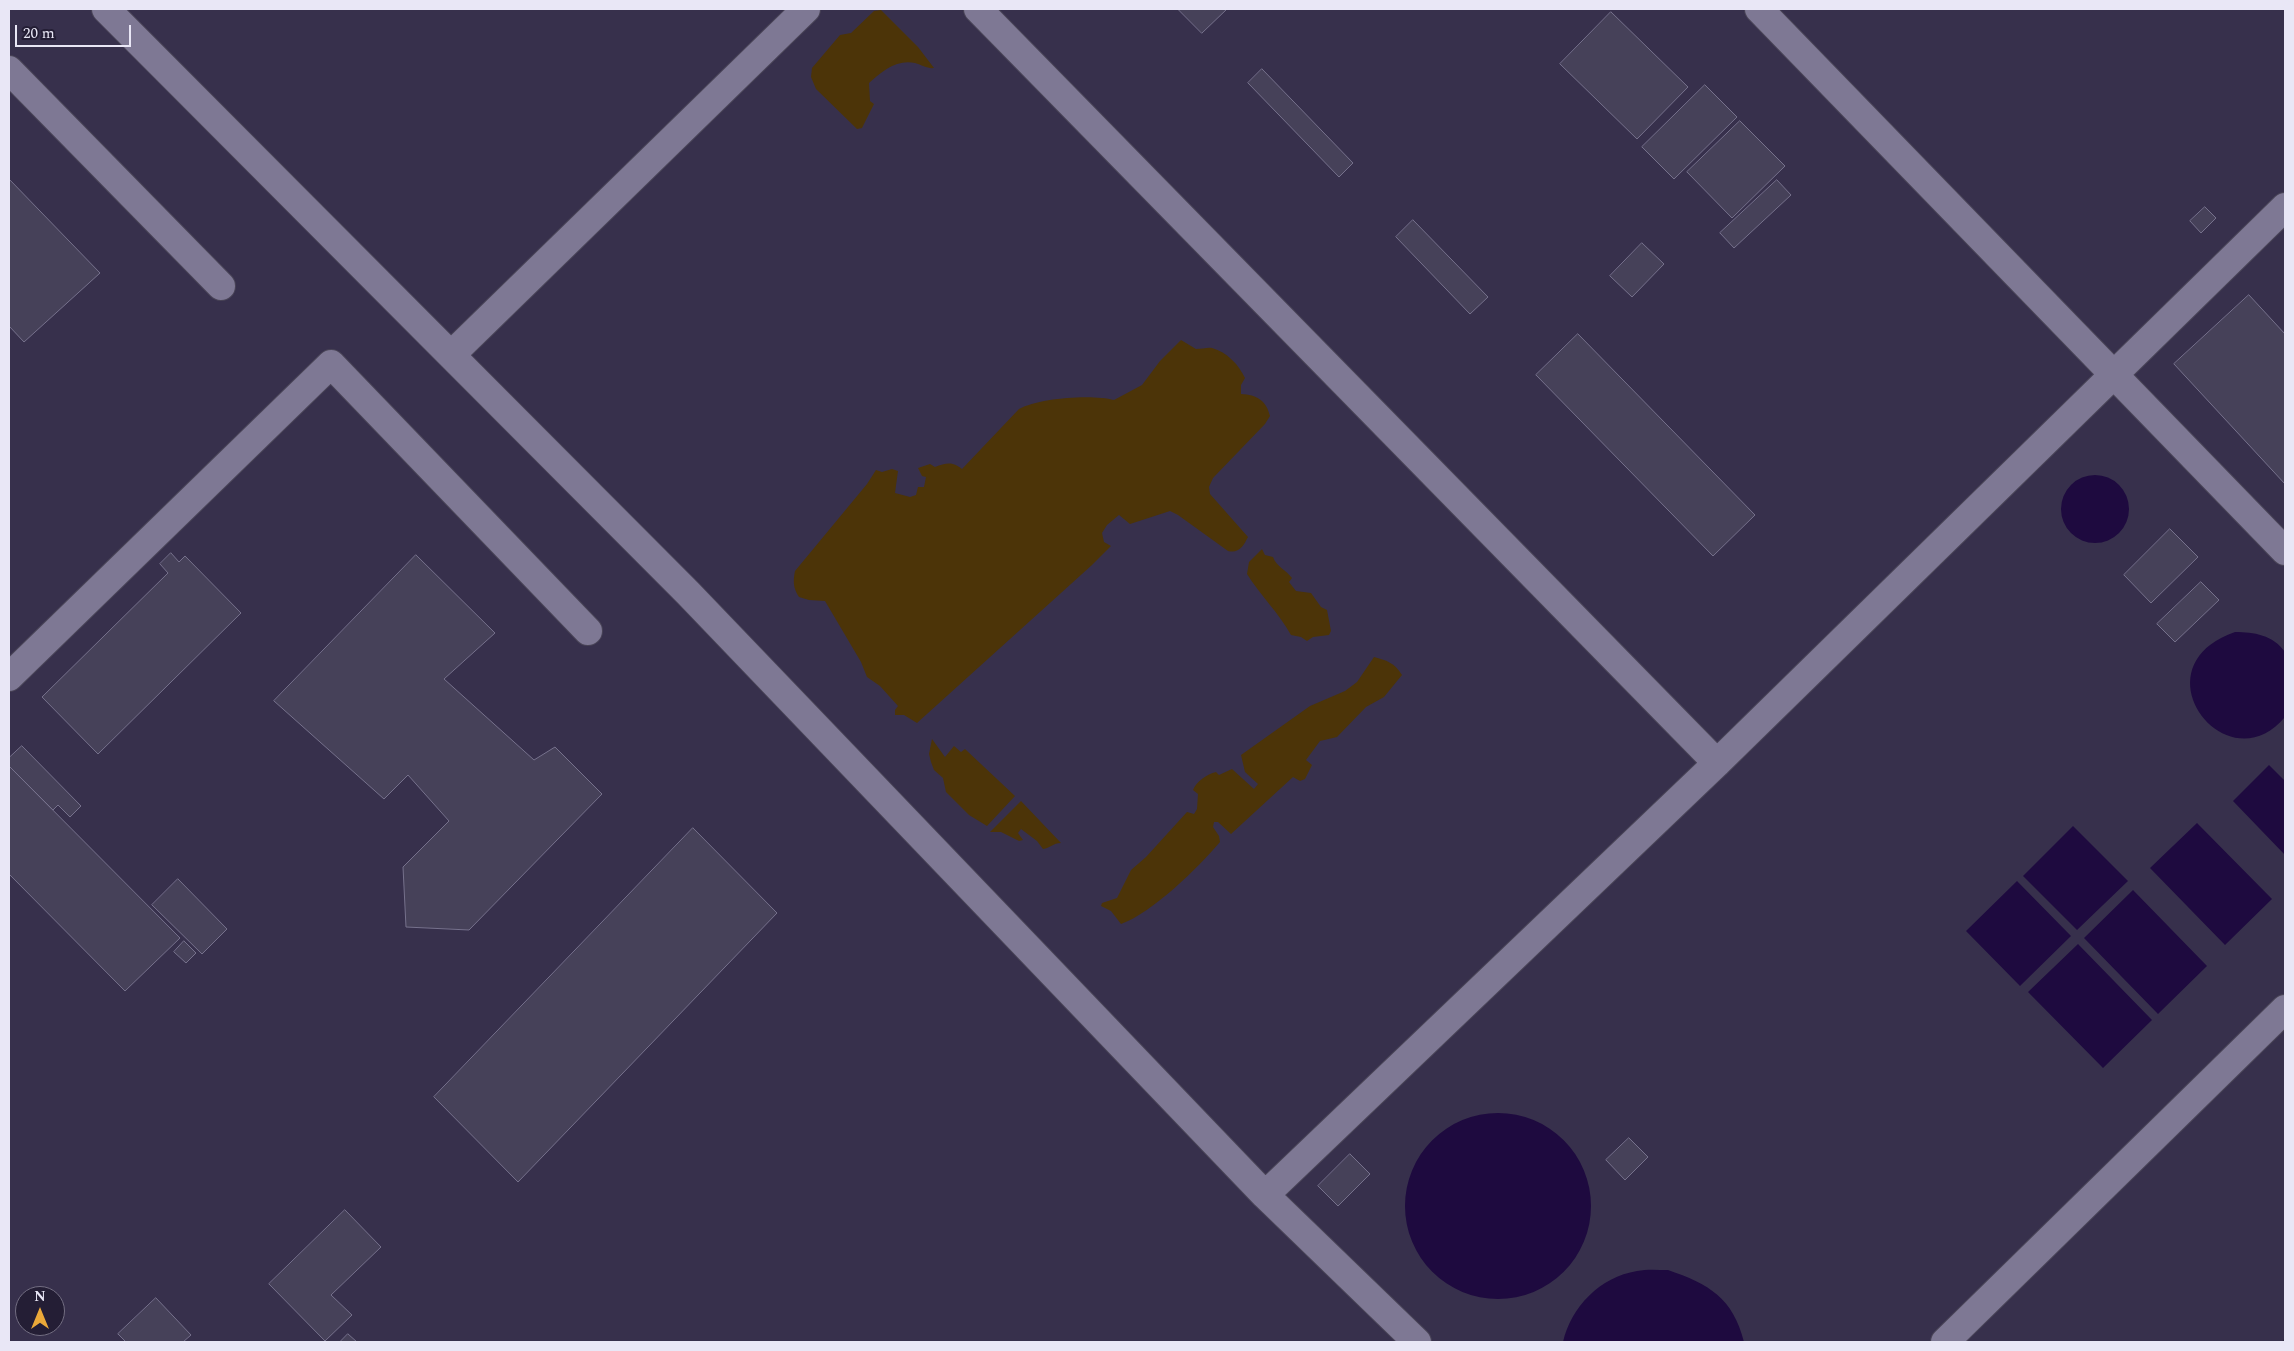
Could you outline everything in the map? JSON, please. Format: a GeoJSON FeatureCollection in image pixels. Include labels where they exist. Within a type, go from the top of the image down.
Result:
{"type":"FeatureCollection","features":[{"type":"Feature","properties":{"kind":"lane"},"geometry":{"type":"LineString","coordinates":[[106,9],[688,593],[1265,1195],[1417,1342]]}},
{"type":"Feature","properties":{"kind":"lane"},"geometry":{"type":"LineString","coordinates":[[451,355],[806,9]]}},
{"type":"Feature","properties":{"kind":"lane"},"geometry":{"type":"LineString","coordinates":[[978,9],[1717,763]]}},
{"type":"Feature","properties":{"kind":"lane"},"geometry":{"type":"LineString","coordinates":[[1759,9],[2285,551]]}},
{"type":"Feature","properties":{"kind":"lane"},"geometry":{"type":"LineString","coordinates":[[9,70],[221,286]]}},
{"type":"Feature","properties":{"kind":"lane"},"geometry":{"type":"LineString","coordinates":[[1265,1195],[1717,763],[2285,207]]}},
{"type":"Feature","properties":{"kind":"lane"},"geometry":{"type":"LineString","coordinates":[[9,677],[331,364],[588,631]]}},
{"type":"Feature","properties":{"kind":"lane"},"geometry":{"type":"LineString","coordinates":[[1945,1342],[2285,1009]]}},
{"type":"Feature","properties":{"kind":"shaded area"},"geometry":{"type":"Polygon","coordinates":[[[9,9],[2285,9],[2285,1337],[2282,1342],[9,1342],[9,9]]]}},
{"type":"Feature","properties":{"kind":"shaded area"},"geometry":{"type":"Polygon","coordinates":[[[881,10],[918,47],[934,68],[908,62],[896,64],[879,74],[869,83],[870,101],[874,104],[862,128],[857,129],[816,89],[811,77],[812,68],[840,35],[851,33],[874,11],[881,10]]]}},
{"type":"Feature","properties":{"kind":"shaded area"},"geometry":{"type":"Polygon","coordinates":[[[1181,340],[1196,349],[1212,348],[1227,356],[1236,364],[1245,378],[1241,385],[1241,394],[1260,399],[1266,406],[1270,416],[1265,424],[1213,478],[1209,487],[1210,494],[1248,537],[1243,546],[1232,552],[1228,551],[1170,511],[1130,524],[1119,515],[1107,525],[1102,533],[1104,542],[1111,546],[917,723],[904,715],[895,715],[895,710],[898,706],[880,686],[867,677],[861,662],[825,601],[799,597],[794,584],[795,571],[867,484],[876,470],[882,472],[892,469],[898,471],[895,493],[910,497],[916,495],[918,487],[924,487],[926,477],[922,476],[918,468],[930,464],[935,467],[949,463],[962,469],[1019,409],[1028,405],[1080,397],[1114,400],[1142,385],[1160,361],[1181,340]]]}},
{"type":"Feature","properties":{"kind":"shaded area"},"geometry":{"type":"Polygon","coordinates":[[[2088,475],[2102,475],[2114,480],[2124,490],[2129,502],[2129,516],[2124,528],[2114,538],[2102,543],[2088,543],[2076,538],[2066,528],[2061,516],[2061,502],[2066,490],[2076,480],[2088,475]]]}},
{"type":"Feature","properties":{"kind":"shaded area"},"geometry":{"type":"Polygon","coordinates":[[[1262,549],[1265,555],[1273,557],[1276,563],[1292,578],[1289,582],[1296,591],[1311,593],[1321,607],[1327,610],[1331,631],[1329,635],[1313,637],[1307,641],[1301,637],[1291,635],[1247,574],[1249,562],[1262,549]]]}},
{"type":"Feature","properties":{"kind":"shaded area"},"geometry":{"type":"Polygon","coordinates":[[[2235,632],[2269,638],[2285,652],[2285,717],[2262,735],[2239,738],[2217,730],[2200,714],[2191,693],[2192,670],[2206,649],[2235,632]]]}},
{"type":"Feature","properties":{"kind":"shaded area"},"geometry":{"type":"Polygon","coordinates":[[[1374,657],[1390,663],[1402,675],[1384,697],[1366,707],[1337,737],[1320,741],[1306,760],[1312,765],[1305,779],[1300,781],[1293,777],[1231,834],[1218,822],[1214,822],[1213,827],[1219,836],[1220,842],[1174,889],[1146,910],[1121,924],[1111,911],[1101,906],[1102,903],[1117,898],[1131,870],[1146,857],[1187,812],[1194,814],[1197,809],[1198,794],[1193,790],[1199,781],[1213,773],[1216,772],[1219,775],[1232,769],[1254,789],[1258,784],[1245,772],[1241,755],[1310,706],[1345,691],[1357,682],[1374,657]]]}},
{"type":"Feature","properties":{"kind":"shaded area"},"geometry":{"type":"Polygon","coordinates":[[[932,739],[945,757],[954,746],[961,752],[965,749],[1015,796],[987,826],[969,815],[946,792],[943,778],[934,770],[931,762],[929,754],[932,739]]]}},
{"type":"Feature","properties":{"kind":"shaded area"},"geometry":{"type":"Polygon","coordinates":[[[2269,765],[2285,781],[2285,855],[2233,801],[2269,765]]]}},
{"type":"Feature","properties":{"kind":"shaded area"},"geometry":{"type":"Polygon","coordinates":[[[1021,801],[1061,843],[1043,849],[1037,841],[1021,829],[1018,833],[1023,840],[1019,841],[1001,832],[990,832],[1021,801]]]}},
{"type":"Feature","properties":{"kind":"shaded area"},"geometry":{"type":"Polygon","coordinates":[[[2197,823],[2272,899],[2225,945],[2150,868],[2197,823]]]}},
{"type":"Feature","properties":{"kind":"shaded area"},"geometry":{"type":"Polygon","coordinates":[[[2073,826],[2128,881],[2077,930],[2023,876],[2073,826]]]}},
{"type":"Feature","properties":{"kind":"shaded area"},"geometry":{"type":"Polygon","coordinates":[[[2017,881],[2071,936],[2020,986],[1966,931],[2017,881]]]}},
{"type":"Feature","properties":{"kind":"shaded area"},"geometry":{"type":"Polygon","coordinates":[[[2133,890],[2207,966],[2158,1014],[2084,938],[2133,890]]]}},
{"type":"Feature","properties":{"kind":"shaded area"},"geometry":{"type":"Polygon","coordinates":[[[2078,944],[2152,1020],[2103,1068],[2028,992],[2078,944]]]}},
{"type":"Feature","properties":{"kind":"shaded area"},"geometry":{"type":"Polygon","coordinates":[[[1507,1113],[1534,1120],[1550,1128],[1564,1140],[1576,1154],[1584,1170],[1590,1188],[1590,1224],[1584,1242],[1576,1258],[1564,1272],[1550,1284],[1534,1292],[1516,1298],[1489,1299],[1462,1292],[1446,1284],[1420,1258],[1406,1224],[1405,1197],[1412,1170],[1420,1154],[1446,1128],[1480,1114],[1507,1113]]]}},
{"type":"Feature","properties":{"kind":"shaded area"},"geometry":{"type":"Polygon","coordinates":[[[1668,1270],[1696,1281],[1717,1295],[1733,1314],[1744,1342],[1563,1342],[1567,1329],[1580,1306],[1599,1287],[1624,1274],[1637,1271],[1668,1270]]]}},
{"type":"Feature","properties":{"kind":"building"},"geometry":{"type":"Polygon","coordinates":[[[1178,9],[1227,9],[1202,33],[1178,9]]]}},
{"type":"Feature","properties":{"kind":"building"},"geometry":{"type":"Polygon","coordinates":[[[1611,12],[1688,87],[1637,139],[1560,64],[1611,12]]]}},
{"type":"Feature","properties":{"kind":"building"},"geometry":{"type":"Polygon","coordinates":[[[1262,69],[1353,163],[1339,177],[1248,83],[1262,69]]]}},
{"type":"Feature","properties":{"kind":"building"},"geometry":{"type":"Polygon","coordinates":[[[1705,85],[1737,117],[1674,179],[1642,147],[1705,85]]]}},
{"type":"Feature","properties":{"kind":"building"},"geometry":{"type":"Polygon","coordinates":[[[1740,121],[1785,166],[1732,218],[1687,172],[1740,121]]]}},
{"type":"Feature","properties":{"kind":"building"},"geometry":{"type":"Polygon","coordinates":[[[9,179],[100,273],[24,342],[9,326],[9,179]]]}},
{"type":"Feature","properties":{"kind":"building"},"geometry":{"type":"Polygon","coordinates":[[[1777,180],[1791,195],[1734,248],[1720,233],[1777,180]]]}},
{"type":"Feature","properties":{"kind":"building"},"geometry":{"type":"Polygon","coordinates":[[[2205,207],[2216,218],[2201,233],[2190,221],[2205,207]]]}},
{"type":"Feature","properties":{"kind":"building"},"geometry":{"type":"Polygon","coordinates":[[[1413,220],[1488,297],[1470,314],[1396,237],[1413,220]]]}},
{"type":"Feature","properties":{"kind":"building"},"geometry":{"type":"Polygon","coordinates":[[[1642,243],[1664,264],[1632,297],[1610,276],[1642,243]]]}},
{"type":"Feature","properties":{"kind":"building"},"geometry":{"type":"Polygon","coordinates":[[[2249,295],[2285,334],[2285,484],[2174,364],[2249,295]]]}},
{"type":"Feature","properties":{"kind":"building"},"geometry":{"type":"Polygon","coordinates":[[[1578,334],[1755,515],[1713,556],[1536,375],[1578,334]]]}},
{"type":"Feature","properties":{"kind":"building"},"geometry":{"type":"Polygon","coordinates":[[[2170,529],[2198,557],[2151,603],[2124,575],[2170,529]]]}},
{"type":"Feature","properties":{"kind":"building"},"geometry":{"type":"Polygon","coordinates":[[[171,553],[179,562],[185,556],[241,613],[98,754],[42,697],[168,573],[160,564],[171,553]]]}},
{"type":"Feature","properties":{"kind":"building"},"geometry":{"type":"Polygon","coordinates":[[[416,555],[495,633],[444,679],[534,760],[555,747],[602,794],[469,930],[406,927],[403,867],[449,821],[408,775],[384,799],[274,701],[416,555]]]}},
{"type":"Feature","properties":{"kind":"building"},"geometry":{"type":"Polygon","coordinates":[[[2201,582],[2219,600],[2175,642],[2157,624],[2201,582]]]}},
{"type":"Feature","properties":{"kind":"building"},"geometry":{"type":"Polygon","coordinates":[[[22,746],[81,806],[70,817],[58,805],[53,810],[9,766],[9,758],[22,746]]]}},
{"type":"Feature","properties":{"kind":"building"},"geometry":{"type":"Polygon","coordinates":[[[9,766],[180,938],[125,991],[9,874],[9,766]]]}},
{"type":"Feature","properties":{"kind":"building"},"geometry":{"type":"Polygon","coordinates":[[[693,828],[777,913],[518,1182],[434,1097],[693,828]]]}},
{"type":"Feature","properties":{"kind":"building"},"geometry":{"type":"Polygon","coordinates":[[[178,879],[227,929],[202,954],[152,905],[178,879]]]}},
{"type":"Feature","properties":{"kind":"building"},"geometry":{"type":"Polygon","coordinates":[[[184,941],[196,953],[186,963],[174,952],[184,941]]]}},
{"type":"Feature","properties":{"kind":"building"},"geometry":{"type":"Polygon","coordinates":[[[1629,1138],[1648,1157],[1625,1180],[1606,1160],[1629,1138]]]}},
{"type":"Feature","properties":{"kind":"building"},"geometry":{"type":"Polygon","coordinates":[[[1350,1154],[1370,1174],[1338,1206],[1318,1186],[1350,1154]]]}},
{"type":"Feature","properties":{"kind":"building"},"geometry":{"type":"Polygon","coordinates":[[[345,1210],[381,1247],[331,1295],[352,1315],[325,1341],[269,1284],[345,1210]]]}},
{"type":"Feature","properties":{"kind":"building"},"geometry":{"type":"Polygon","coordinates":[[[156,1298],[191,1335],[183,1342],[126,1342],[118,1334],[156,1298]]]}},
{"type":"Feature","properties":{"kind":"building"},"geometry":{"type":"Polygon","coordinates":[[[348,1334],[357,1342],[340,1342],[348,1334]]]}}]}
